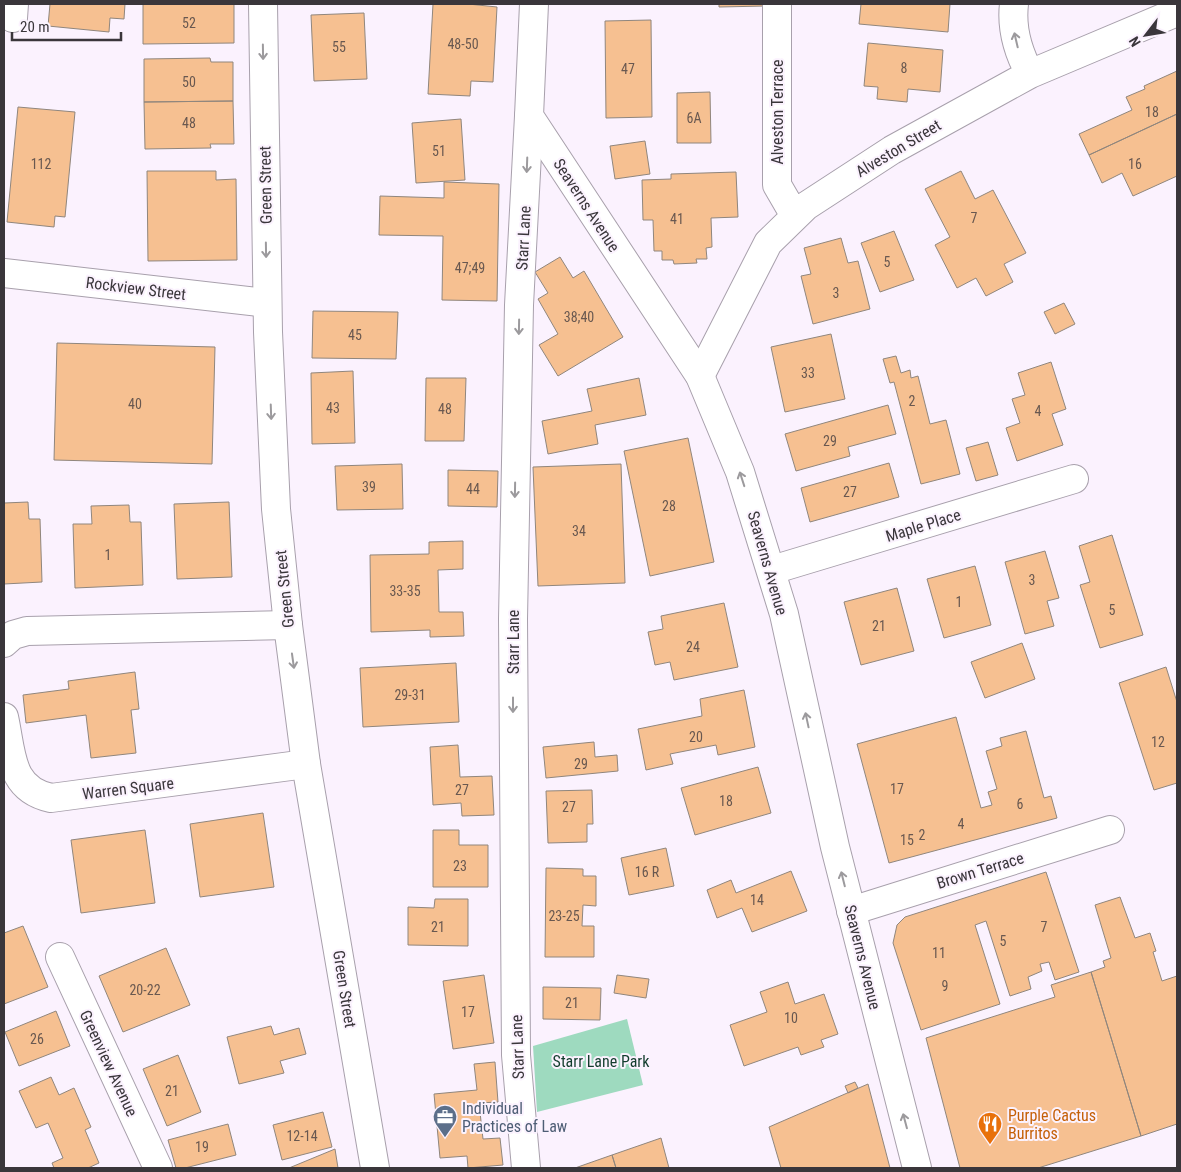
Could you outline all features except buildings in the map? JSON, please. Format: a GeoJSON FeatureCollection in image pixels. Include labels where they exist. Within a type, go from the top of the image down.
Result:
{"type":"FeatureCollection","features":[{"type":"Feature","properties":{"kind":"street","name":"Green Street"},"geometry":{"type":"LineString","coordinates":[[262,4],[273,472],[288,625],[306,764],[375,1168]]}},
{"type":"Feature","properties":{"kind":"street"},"geometry":{"type":"LineString","coordinates":[[529,116],[534,4]]}},
{"type":"Feature","properties":{"kind":"street","name":"Alveston Terrace"},"geometry":{"type":"LineString","coordinates":[[777,4],[777,185],[795,216]]}},
{"type":"Feature","properties":{"kind":"street"},"geometry":{"type":"LineString","coordinates":[[1014,4],[1016,39],[1030,74]]}},
{"type":"Feature","properties":{"kind":"street","name":"Alveston Street"},"geometry":{"type":"LineString","coordinates":[[700,376],[768,243],[795,216],[818,197],[892,150],[1030,74],[1177,12]]}},
{"type":"Feature","properties":{"kind":"street","name":"Seaverns Avenue"},"geometry":{"type":"LineString","coordinates":[[529,116],[700,376],[740,472],[772,570],[851,911],[917,1168]]}},
{"type":"Feature","properties":{"kind":"street","name":"Starr Lane"},"geometry":{"type":"LineString","coordinates":[[526,1168],[516,1055],[513,619],[519,305],[529,116]]}},
{"type":"Feature","properties":{"kind":"street","name":"Rockview Street"},"geometry":{"type":"LineString","coordinates":[[4,273],[268,303]]}},
{"type":"Feature","properties":{"kind":"street","name":"Maple Place"},"geometry":{"type":"LineString","coordinates":[[772,570],[1074,479]]}},
{"type":"Feature","properties":{"kind":"street"},"geometry":{"type":"LineString","coordinates":[[4,643],[13,635],[27,631],[288,625]]}},
{"type":"Feature","properties":{"kind":"street","name":"Warren Square"},"geometry":{"type":"LineString","coordinates":[[4,717],[19,779],[28,790],[37,795],[51,798],[306,764]]}},
{"type":"Feature","properties":{"kind":"street","name":"Brown Terrace"},"geometry":{"type":"LineString","coordinates":[[851,911],[1110,830]]}},
{"type":"Feature","properties":{"kind":"street","name":"Greenview Avenue"},"geometry":{"type":"LineString","coordinates":[[60,957],[158,1168]]}},
{"type":"Feature","properties":{"kind":"green space","name":"Starr Lane Park"},"geometry":{"type":"Polygon","coordinates":[[[627,1019],[643,1085],[537,1112],[533,1046],[627,1019]]]}},
{"type":"Feature","properties":{"kind":"place","name":"Individual Practices of Law"},"geometry":{"type":"Point","coordinates":[445,1138]}},
{"type":"Feature","properties":{"kind":"place","name":"Purple Cactus Burritos"},"geometry":{"type":"Point","coordinates":[990,1145]}}]}
